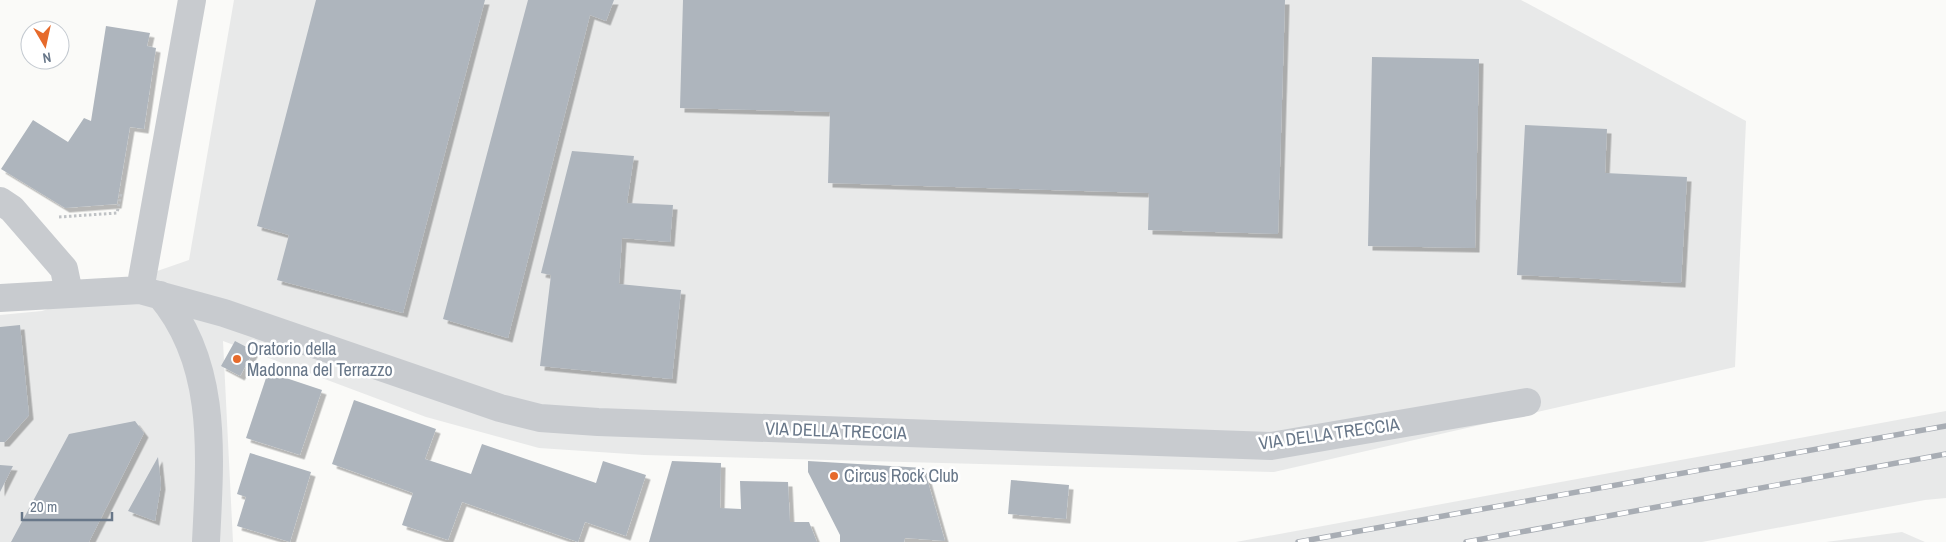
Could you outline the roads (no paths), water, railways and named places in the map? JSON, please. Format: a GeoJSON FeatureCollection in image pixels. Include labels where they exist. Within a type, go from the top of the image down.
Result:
{"type":"FeatureCollection","features":[{"type":"Feature","properties":{"kind":"street"},"geometry":{"type":"LineString","coordinates":[[192,0],[150,292],[181,323],[198,365],[206,410],[210,453],[206,542]]}},
{"type":"Feature","properties":{"kind":"street"},"geometry":{"type":"LineString","coordinates":[[0,201],[12,209],[64,269],[69,293]]}},
{"type":"Feature","properties":{"kind":"street","name":"VIA DELLA TRECCIA"},"geometry":{"type":"LineString","coordinates":[[0,298],[69,293],[150,292],[224,313],[500,408],[540,418],[668,426],[1271,446],[1527,402]]}},
{"type":"Feature","properties":{"kind":"railway"},"geometry":{"type":"LineString","coordinates":[[1298,542],[1946,426]]}},
{"type":"Feature","properties":{"kind":"railway"},"geometry":{"type":"LineString","coordinates":[[1466,542],[1946,454]]}},
{"type":"Feature","properties":{"kind":"place","name":"Oratorio della Madonna del Terrazzo"},"geometry":{"type":"Point","coordinates":[237,359]}},
{"type":"Feature","properties":{"kind":"place","name":"Circus Rock Club"},"geometry":{"type":"Point","coordinates":[834,476]}}]}
